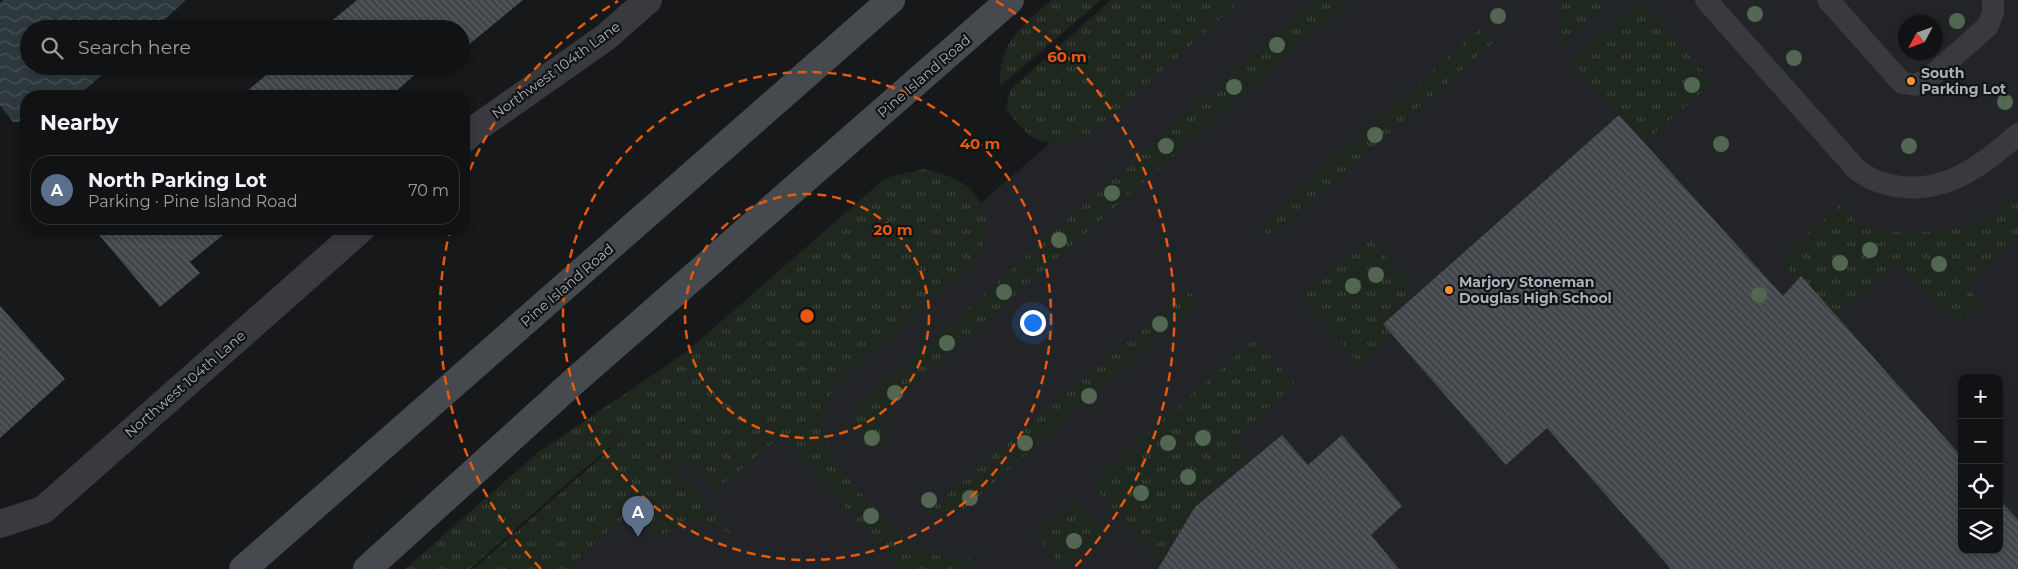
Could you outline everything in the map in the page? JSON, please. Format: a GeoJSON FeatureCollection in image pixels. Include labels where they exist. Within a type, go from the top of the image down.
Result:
{"type":"FeatureCollection","features":[{"type":"Feature","properties":{"kind":"main road","name":"Pine Island Road"},"geometry":{"type":"LineString","coordinates":[[243,569],[891,0]]}},
{"type":"Feature","properties":{"kind":"main road","name":"Pine Island Road"},"geometry":{"type":"LineString","coordinates":[[367,569],[571,384],[1010,0]]}},
{"type":"Feature","properties":{"kind":"street","name":"Northwest 104th Lane"},"geometry":{"type":"LineString","coordinates":[[470,134],[606,37],[648,0]]}},
{"type":"Feature","properties":{"kind":"street","name":"Northwest 104th Lane"},"geometry":{"type":"LineString","coordinates":[[0,524],[42,510],[354,235]]}},
{"type":"Feature","properties":{"kind":"lane"},"geometry":{"type":"LineString","coordinates":[[1706,0],[1857,170],[1877,181],[1902,187],[1943,184],[1964,176],[1994,156],[2018,134]]}},
{"type":"Feature","properties":{"kind":"lane"},"geometry":{"type":"LineString","coordinates":[[1828,0],[1902,83],[1914,85],[1928,79],[1988,26],[1993,12],[1993,0]]}},
{"type":"Feature","properties":{"kind":"shaded area","name":"Marjory Stoneman Douglas High School"},"geometry":{"type":"Polygon","coordinates":[[[1215,0],[2018,0],[2018,569],[567,569],[630,513],[655,486],[1215,0]]]}},
{"type":"Feature","properties":{"kind":"green space"},"geometry":{"type":"Polygon","coordinates":[[[1052,0],[1101,0],[1000,86],[1000,71],[1003,58],[1014,36],[1052,0]]]}},
{"type":"Feature","properties":{"kind":"green space"},"geometry":{"type":"Polygon","coordinates":[[[1111,0],[1241,0],[1089,136],[1062,143],[1041,141],[1032,137],[1006,108],[1010,90],[1111,0]]]}},
{"type":"Feature","properties":{"kind":"green space"},"geometry":{"type":"Polygon","coordinates":[[[1313,0],[1351,0],[876,417],[891,437],[881,446],[869,449],[856,427],[857,416],[862,403],[1313,0]]]}},
{"type":"Feature","properties":{"kind":"green space"},"geometry":{"type":"Polygon","coordinates":[[[1557,0],[1609,0],[1558,46],[1562,23],[1561,11],[1557,0]]]}},
{"type":"Feature","properties":{"kind":"green space"},"geometry":{"type":"Polygon","coordinates":[[[1641,0],[1713,83],[1643,143],[1571,61],[1641,0]]]}},
{"type":"Feature","properties":{"kind":"green space"},"geometry":{"type":"Polygon","coordinates":[[[1480,29],[1493,43],[1269,237],[1259,224],[1480,29]]]}},
{"type":"Feature","properties":{"kind":"green space"},"geometry":{"type":"Polygon","coordinates":[[[924,169],[962,183],[976,196],[982,205],[985,216],[986,230],[984,242],[971,266],[840,382],[830,395],[825,408],[823,433],[837,466],[899,536],[914,546],[947,559],[962,559],[981,555],[965,569],[900,569],[782,434],[716,491],[688,457],[675,468],[735,538],[717,527],[704,523],[690,522],[654,539],[630,513],[567,569],[474,569],[632,430],[572,479],[470,569],[405,569],[536,454],[685,353],[882,181],[892,176],[924,169]]]}},
{"type":"Feature","properties":{"kind":"green space"},"geometry":{"type":"Polygon","coordinates":[[[2018,193],[2018,238],[1965,286],[1984,305],[1965,321],[1946,317],[1898,263],[1836,316],[1797,280],[1780,258],[1841,204],[1860,224],[1886,231],[1920,232],[1954,228],[1981,220],[1996,211],[2018,193]]]}},
{"type":"Feature","properties":{"kind":"green space"},"geometry":{"type":"Polygon","coordinates":[[[1370,239],[1415,289],[1395,307],[1398,310],[1382,324],[1392,335],[1359,364],[1302,297],[1370,239]]]}},
{"type":"Feature","properties":{"kind":"green space"},"geometry":{"type":"Polygon","coordinates":[[[1188,290],[1199,302],[964,509],[949,514],[933,507],[1188,290]]]}},
{"type":"Feature","properties":{"kind":"green space"},"geometry":{"type":"Polygon","coordinates":[[[1255,339],[1295,384],[1233,440],[1249,459],[1195,507],[1161,564],[1091,483],[1255,339]]]}},
{"type":"Feature","properties":{"kind":"green space"},"geometry":{"type":"Polygon","coordinates":[[[1075,499],[1106,534],[1065,569],[1035,535],[1075,499]]]}},
{"type":"Feature","properties":{"kind":"water"},"geometry":{"type":"Polygon","coordinates":[[[3,0],[186,0],[164,20],[20,20],[20,75],[102,75],[85,90],[20,90],[20,122],[13,122],[0,105],[0,3],[3,0]]]}},
{"type":"Feature","properties":{"kind":"building"},"geometry":{"type":"Polygon","coordinates":[[[357,0],[523,0],[470,44],[470,20],[333,20],[357,0]]]}},
{"type":"Feature","properties":{"kind":"building"},"geometry":{"type":"Polygon","coordinates":[[[266,75],[414,75],[398,90],[248,90],[266,75]]]}},
{"type":"Feature","properties":{"kind":"building"},"geometry":{"type":"Polygon","coordinates":[[[1619,115],[1783,296],[1801,276],[1958,453],[1958,554],[2003,554],[2003,503],[2018,520],[2018,569],[1671,569],[1547,428],[1506,465],[1383,324],[1619,115]]]}},
{"type":"Feature","properties":{"kind":"building"},"geometry":{"type":"Polygon","coordinates":[[[99,235],[223,235],[190,262],[200,273],[160,307],[99,235]]]}},
{"type":"Feature","properties":{"kind":"building"},"geometry":{"type":"Polygon","coordinates":[[[0,306],[65,379],[0,438],[0,306]]]}},
{"type":"Feature","properties":{"kind":"building"},"geometry":{"type":"Polygon","coordinates":[[[1282,435],[1308,465],[1342,435],[1402,506],[1371,535],[1399,569],[1158,569],[1195,507],[1282,435]]]}},
{"type":"Feature","properties":{"kind":"place","name":"South Parking Lot"},"geometry":{"type":"Point","coordinates":[1911,81]}},
{"type":"Feature","properties":{"kind":"place","name":"Marjory Stoneman Douglas High School"},"geometry":{"type":"Point","coordinates":[1449,290]}},
{"type":"Feature","properties":{"kind":"place","name":"North Parking Lot"},"geometry":{"type":"Point","coordinates":[638,537]}}]}
